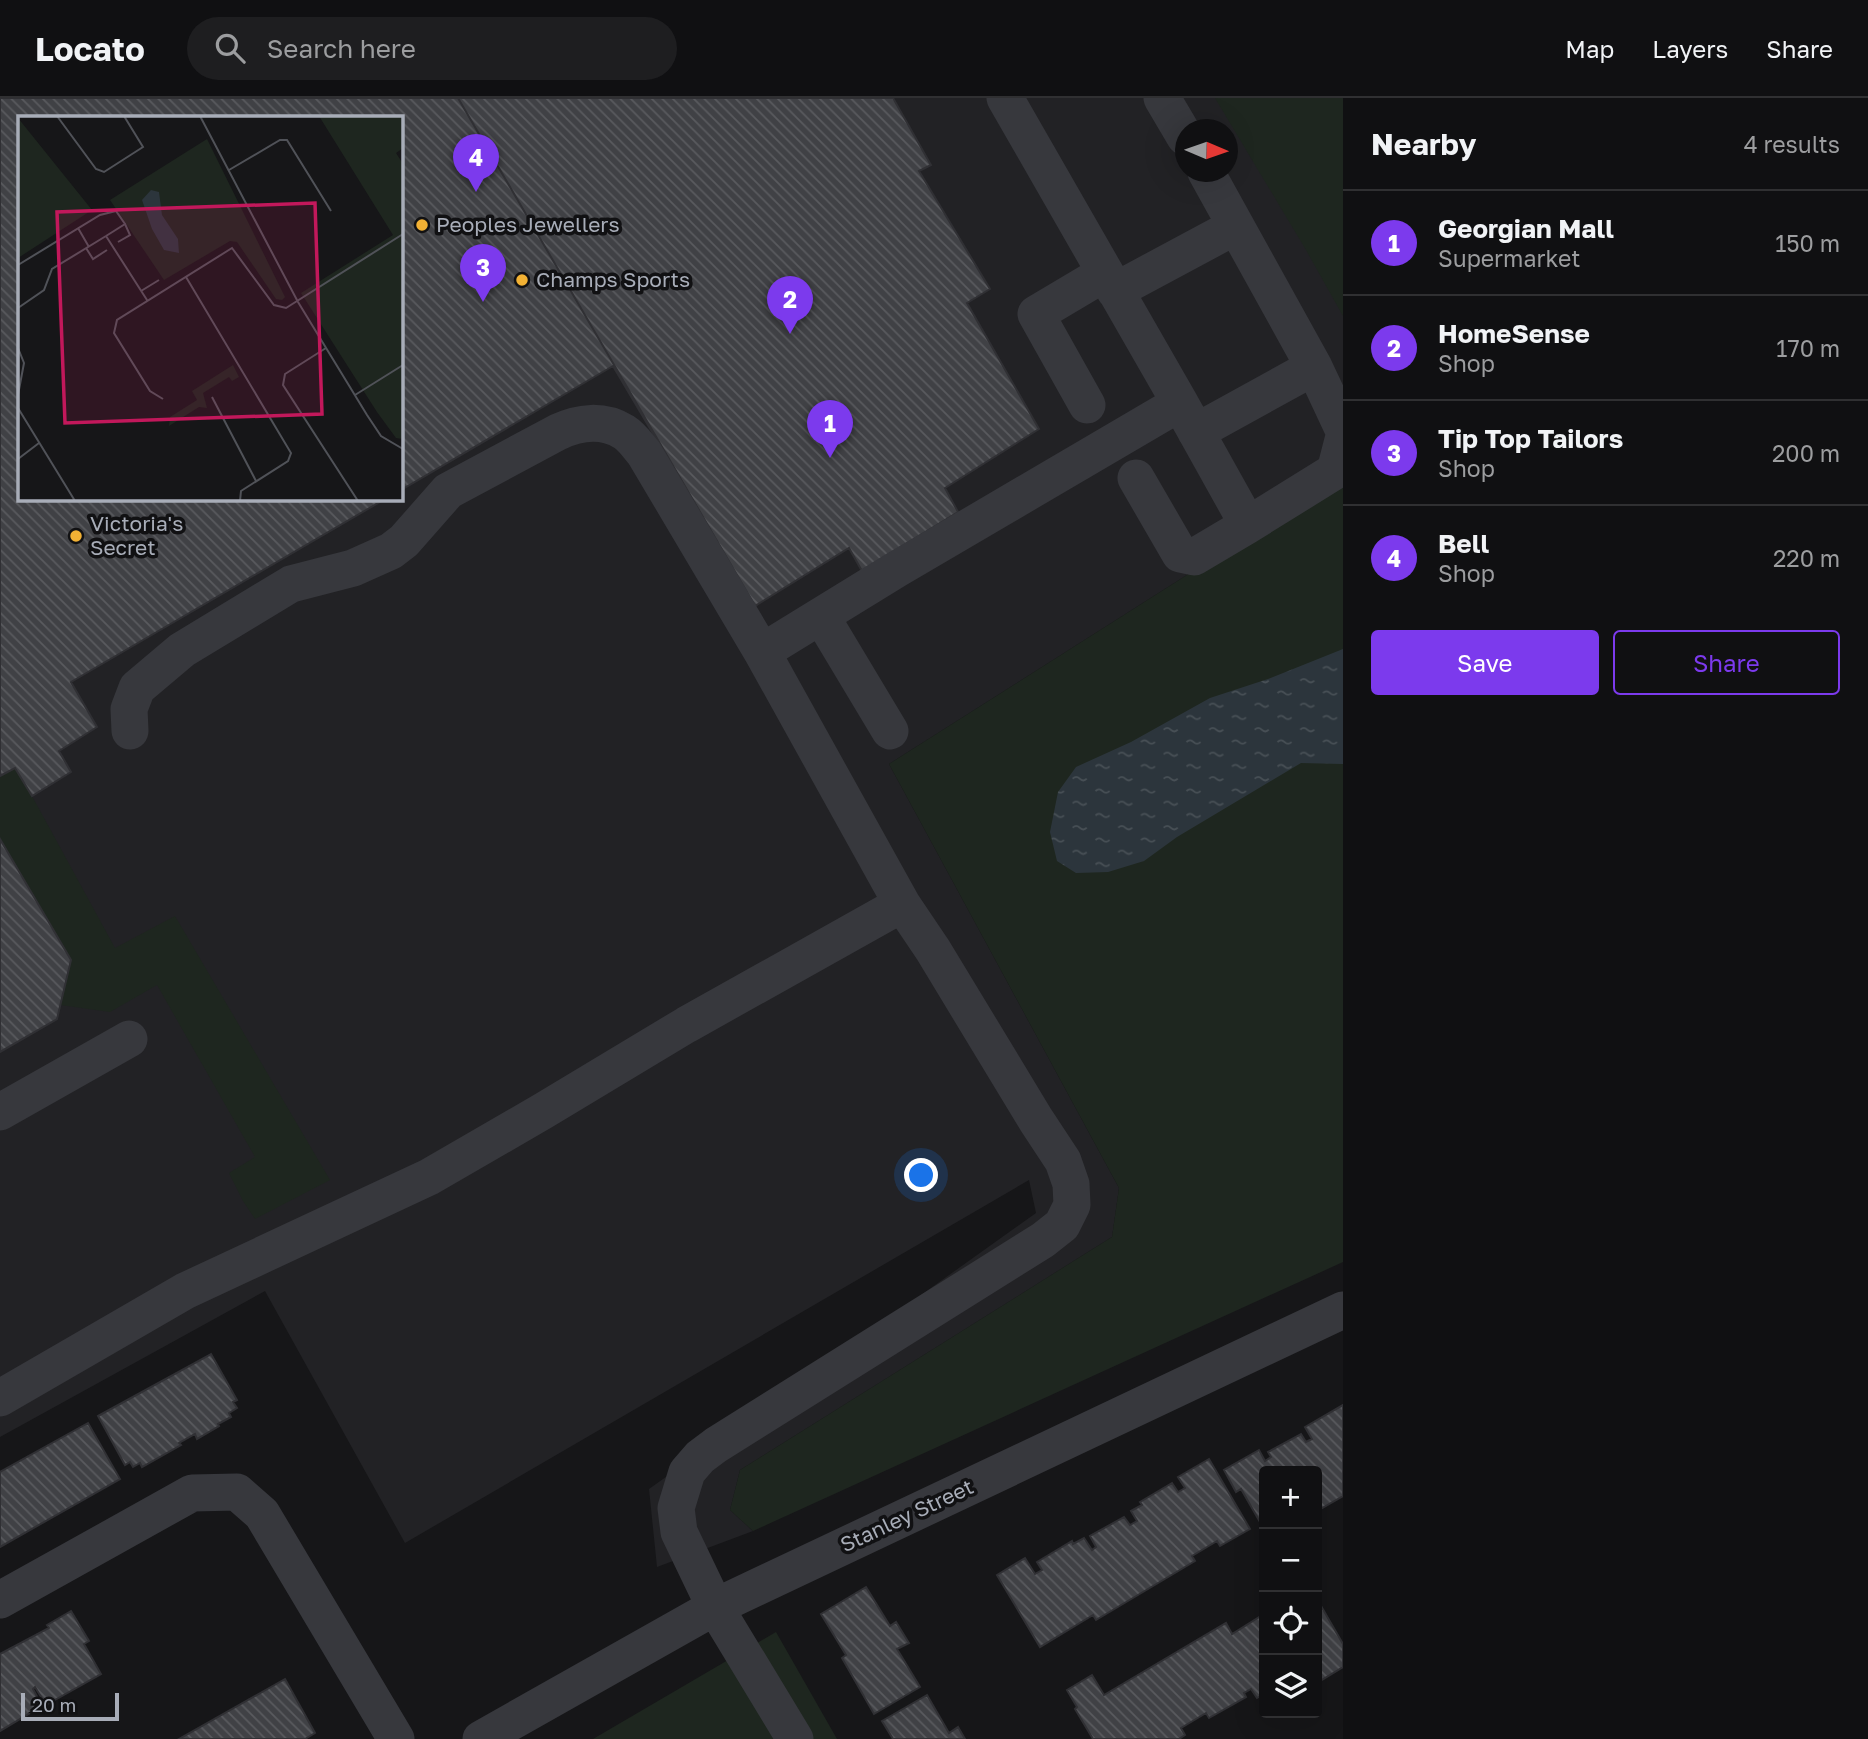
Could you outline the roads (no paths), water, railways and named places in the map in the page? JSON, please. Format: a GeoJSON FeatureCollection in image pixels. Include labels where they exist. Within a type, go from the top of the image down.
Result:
{"type":"FeatureCollection","features":[{"type":"Feature","properties":{"kind":"street"},"geometry":{"type":"LineString","coordinates":[[1005,98],[1248,525]]}},
{"type":"Feature","properties":{"kind":"street"},"geometry":{"type":"LineString","coordinates":[[1162,98],[1175,120]]}},
{"type":"Feature","properties":{"kind":"street"},"geometry":{"type":"LineString","coordinates":[[1212,182],[1314,367],[1343,429]]}},
{"type":"Feature","properties":{"kind":"street"},"geometry":{"type":"LineString","coordinates":[[1087,405],[1036,314],[1236,226]]}},
{"type":"Feature","properties":{"kind":"street"},"geometry":{"type":"LineString","coordinates":[[762,652],[1047,480],[1188,417],[1314,367]]}},
{"type":"Feature","properties":{"kind":"street"},"geometry":{"type":"LineString","coordinates":[[130,731],[129,709],[137,688],[182,650],[291,583],[353,568],[391,551],[404,541],[448,491],[575,424],[611,426],[627,433],[644,453],[762,652],[902,904],[1063,1161],[1071,1184],[1072,1205],[1062,1225],[1043,1240],[716,1445],[687,1472],[676,1508],[679,1532],[715,1606],[795,1739]]}},
{"type":"Feature","properties":{"kind":"street"},"geometry":{"type":"LineString","coordinates":[[1136,478],[1180,554],[1194,557],[1335,471],[1343,440]]}},
{"type":"Feature","properties":{"kind":"street"},"geometry":{"type":"LineString","coordinates":[[821,616],[890,731]]}},
{"type":"Feature","properties":{"kind":"street"},"geometry":{"type":"LineString","coordinates":[[0,1398],[186,1291],[429,1177],[697,1019],[902,904]]}},
{"type":"Feature","properties":{"kind":"street"},"geometry":{"type":"LineString","coordinates":[[0,1112],[130,1039]]}},
{"type":"Feature","properties":{"kind":"street","name":"Stanley Street"},"geometry":{"type":"LineString","coordinates":[[481,1739],[715,1606],[1343,1310]]}},
{"type":"Feature","properties":{"kind":"street"},"geometry":{"type":"LineString","coordinates":[[0,1600],[192,1493],[237,1492],[262,1514],[396,1739]]}},
{"type":"Feature","properties":{"kind":"water"},"geometry":{"type":"Polygon","coordinates":[[[1343,649],[1343,764],[1301,763],[1177,837],[1144,861],[1108,872],[1076,873],[1057,861],[1050,832],[1058,792],[1076,767],[1131,742],[1210,698],[1268,679],[1343,649]]]}},
{"type":"Feature","properties":{"kind":"place","name":"Bell"},"geometry":{"type":"Point","coordinates":[476,192]}},
{"type":"Feature","properties":{"kind":"place","name":"Peoples Jewellers"},"geometry":{"type":"Point","coordinates":[422,225]}},
{"type":"Feature","properties":{"kind":"place","name":"Champs Sports"},"geometry":{"type":"Point","coordinates":[522,280]}},
{"type":"Feature","properties":{"kind":"place","name":"Tip Top Tailors"},"geometry":{"type":"Point","coordinates":[483,302]}},
{"type":"Feature","properties":{"kind":"place","name":"HomeSense"},"geometry":{"type":"Point","coordinates":[790,334]}},
{"type":"Feature","properties":{"kind":"place","name":"Georgian Mall"},"geometry":{"type":"Point","coordinates":[830,458]}},
{"type":"Feature","properties":{"kind":"place","name":"Victoria's Secret"},"geometry":{"type":"Point","coordinates":[76,536]}}]}
